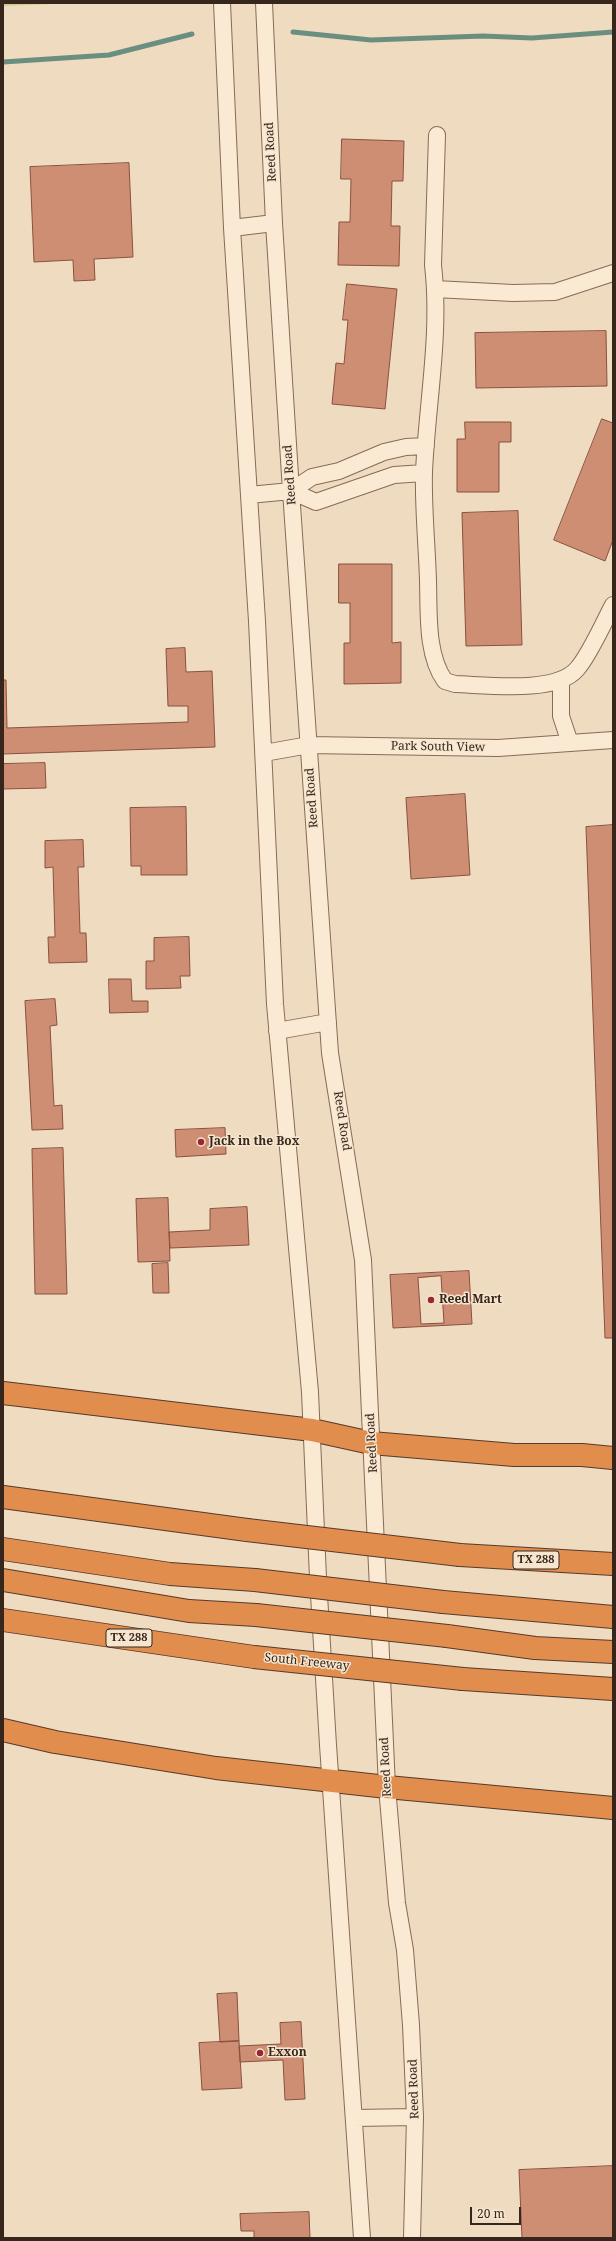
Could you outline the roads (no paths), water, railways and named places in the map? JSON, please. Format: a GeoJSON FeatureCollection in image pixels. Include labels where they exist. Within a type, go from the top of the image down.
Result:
{"type":"FeatureCollection","features":[{"type":"Feature","properties":{"kind":"highway"},"geometry":{"type":"LineString","coordinates":[[3,1393],[312,1430],[371,1443],[514,1455],[582,1455],[613,1458]]}},
{"type":"Feature","properties":{"kind":"highway","name":"TX 288"},"geometry":{"type":"LineString","coordinates":[[3,1497],[247,1530],[460,1556],[613,1564]]}},
{"type":"Feature","properties":{"kind":"highway"},"geometry":{"type":"LineString","coordinates":[[3,1548],[170,1574],[255,1580],[443,1602],[613,1617]]}},
{"type":"Feature","properties":{"kind":"highway"},"geometry":{"type":"LineString","coordinates":[[3,1580],[189,1611],[256,1615],[446,1636],[535,1648],[613,1652]]}},
{"type":"Feature","properties":{"kind":"highway","name":"South Freeway"},"geometry":{"type":"LineString","coordinates":[[3,1620],[254,1657],[463,1679],[613,1689]]}},
{"type":"Feature","properties":{"kind":"highway"},"geometry":{"type":"LineString","coordinates":[[3,1730],[55,1742],[216,1768],[387,1787],[613,1808]]}},
{"type":"Feature","properties":{"kind":"street"},"geometry":{"type":"LineString","coordinates":[[222,3],[232,228],[264,753],[277,1031],[310,1392],[318,1578],[330,1780],[347,2024],[356,2118],[362,2238]]}},
{"type":"Feature","properties":{"kind":"street","name":"Reed Road"},"geometry":{"type":"LineString","coordinates":[[264,3],[274,223],[308,745],[330,1053],[363,1260],[387,1787],[397,1903],[405,1950],[411,2025],[415,2117],[412,2238]]}},
{"type":"Feature","properties":{"kind":"street"},"geometry":{"type":"LineString","coordinates":[[438,135],[433,265],[435,289],[434,331],[424,473],[429,608],[438,671],[445,681],[455,684],[539,686],[561,680],[578,669],[613,604]]}},
{"type":"Feature","properties":{"kind":"street"},"geometry":{"type":"LineString","coordinates":[[232,228],[274,223]]}},
{"type":"Feature","properties":{"kind":"street"},"geometry":{"type":"LineString","coordinates":[[435,289],[513,293],[555,292],[613,273]]}},
{"type":"Feature","properties":{"kind":"street"},"geometry":{"type":"LineString","coordinates":[[249,495],[291,491],[312,477],[339,471],[384,452],[406,447],[426,446]]}},
{"type":"Feature","properties":{"kind":"street"},"geometry":{"type":"LineString","coordinates":[[291,491],[316,502],[394,475],[424,473]]}},
{"type":"Feature","properties":{"kind":"street"},"geometry":{"type":"LineString","coordinates":[[561,680],[560,716],[570,743]]}},
{"type":"Feature","properties":{"kind":"street","name":"Park South View"},"geometry":{"type":"LineString","coordinates":[[264,753],[308,745],[498,748],[613,740]]}},
{"type":"Feature","properties":{"kind":"street"},"geometry":{"type":"LineString","coordinates":[[277,1031],[328,1022]]}},
{"type":"Feature","properties":{"kind":"street"},"geometry":{"type":"LineString","coordinates":[[356,2118],[415,2117]]}},
{"type":"Feature","properties":{"kind":"waterway"},"geometry":{"type":"LineString","coordinates":[[293,32],[371,40],[483,36],[532,38],[613,32]]}},
{"type":"Feature","properties":{"kind":"waterway"},"geometry":{"type":"LineString","coordinates":[[3,62],[109,55],[192,34]]}},
{"type":"Feature","properties":{"kind":"place","name":"Jack in the Box"},"geometry":{"type":"Point","coordinates":[201,1142]}},
{"type":"Feature","properties":{"kind":"place","name":"Reed Mart"},"geometry":{"type":"Point","coordinates":[431,1300]}},
{"type":"Feature","properties":{"kind":"place","name":"Exxon"},"geometry":{"type":"Point","coordinates":[260,2053]}}]}
